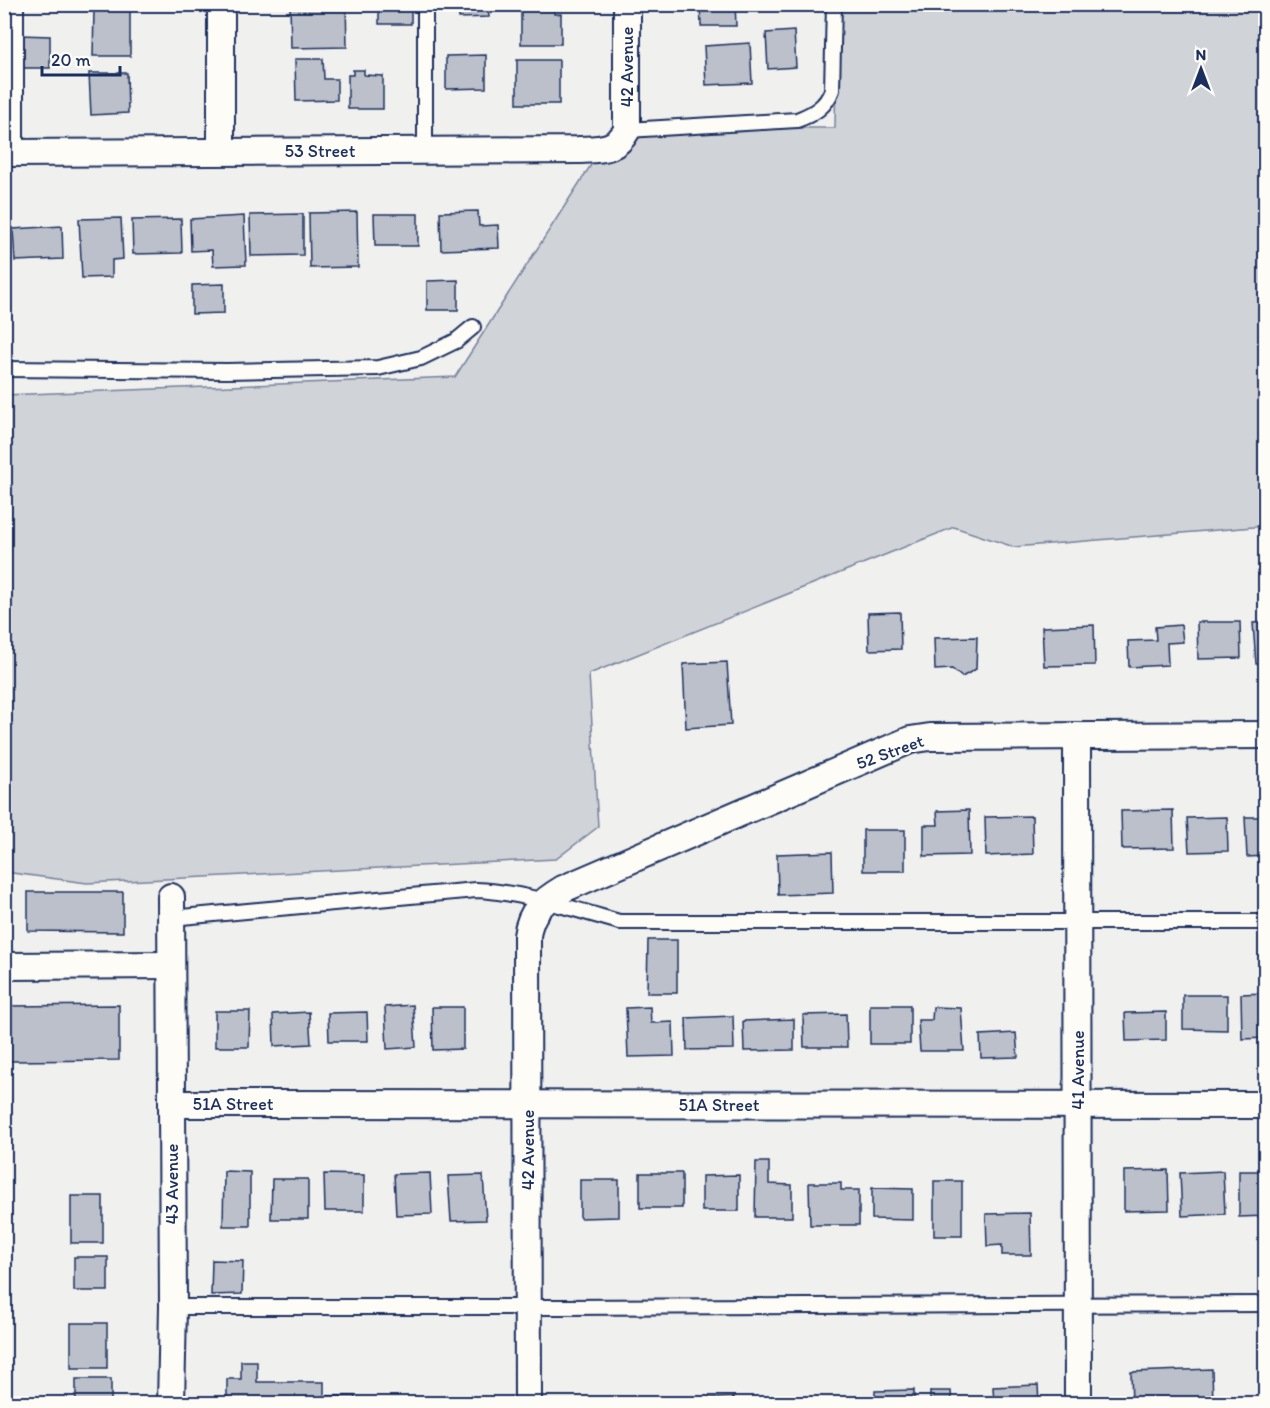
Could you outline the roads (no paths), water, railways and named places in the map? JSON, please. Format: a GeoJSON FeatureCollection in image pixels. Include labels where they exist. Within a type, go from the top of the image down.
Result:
{"type":"FeatureCollection","features":[{"type":"Feature","properties":{"kind":"street"},"geometry":{"type":"LineString","coordinates":[[221,4],[221,151]]}},
{"type":"Feature","properties":{"kind":"street","name":"42 Avenue"},"geometry":{"type":"LineString","coordinates":[[627,4],[627,130]]}},
{"type":"Feature","properties":{"kind":"street","name":"53 Street"},"geometry":{"type":"LineString","coordinates":[[10,153],[593,150],[617,144],[627,130]]}},
{"type":"Feature","properties":{"kind":"street","name":"52 Street"},"geometry":{"type":"LineString","coordinates":[[542,902],[563,889],[910,740],[930,737],[1266,735]]}},
{"type":"Feature","properties":{"kind":"street","name":"41 Avenue"},"geometry":{"type":"LineString","coordinates":[[1077,736],[1078,1404]]}},
{"type":"Feature","properties":{"kind":"street","name":"42 Avenue"},"geometry":{"type":"LineString","coordinates":[[528,1404],[527,936],[532,914],[542,902]]}},
{"type":"Feature","properties":{"kind":"street","name":"43 Avenue"},"geometry":{"type":"LineString","coordinates":[[171,908],[173,1307],[171,1404]]}},
{"type":"Feature","properties":{"kind":"street"},"geometry":{"type":"LineString","coordinates":[[4,966],[171,965]]}},
{"type":"Feature","properties":{"kind":"street","name":"51A Street"},"geometry":{"type":"LineString","coordinates":[[172,1104],[1266,1105]]}},
{"type":"Feature","properties":{"kind":"lane"},"geometry":{"type":"LineString","coordinates":[[10,153],[16,4]]}},
{"type":"Feature","properties":{"kind":"lane"},"geometry":{"type":"LineString","coordinates":[[425,4],[425,151]]}},
{"type":"Feature","properties":{"kind":"lane"},"geometry":{"type":"LineString","coordinates":[[627,130],[797,120],[809,116],[829,99],[832,90],[834,4]]}},
{"type":"Feature","properties":{"kind":"lane"},"geometry":{"type":"LineString","coordinates":[[4,369],[226,371],[378,368],[421,358],[456,341],[473,327]]}},
{"type":"Feature","properties":{"kind":"lane"},"geometry":{"type":"LineString","coordinates":[[171,908],[476,890],[504,892],[619,922],[1266,922]]}},
{"type":"Feature","properties":{"kind":"lane"},"geometry":{"type":"LineString","coordinates":[[173,1307],[1266,1304]]}}]}
